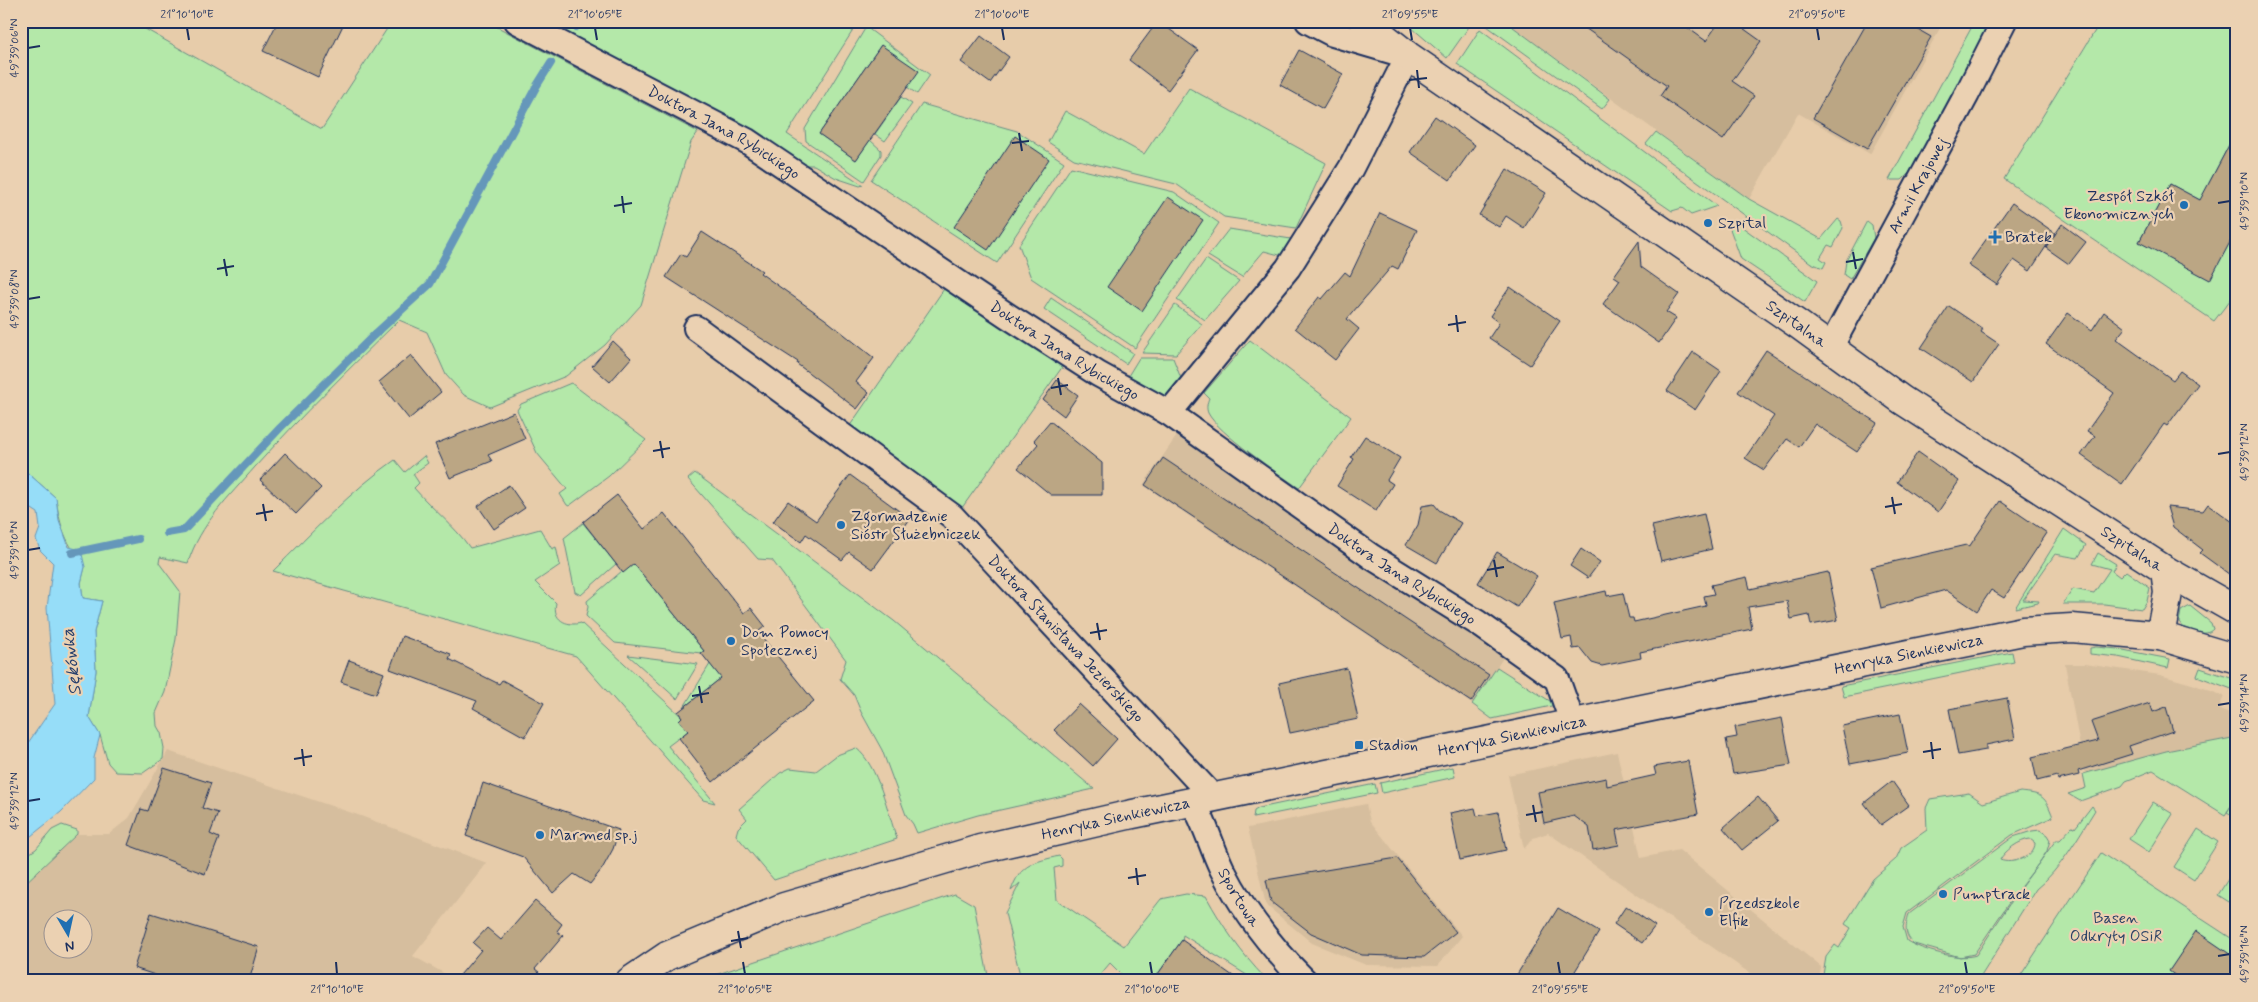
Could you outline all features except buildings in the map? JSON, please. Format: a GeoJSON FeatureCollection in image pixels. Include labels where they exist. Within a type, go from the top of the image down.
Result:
{"type":"FeatureCollection","features":[{"type":"Feature","properties":{"kind":"main road","name":"Szpitalna"},"geometry":{"type":"LineString","coordinates":[[1364,21],[1408,56],[1830,348],[1902,400],[2165,570],[2237,611]]}},
{"type":"Feature","properties":{"kind":"main road"},"geometry":{"type":"LineString","coordinates":[[2160,636],[2168,593],[2165,570]]}},
{"type":"Feature","properties":{"kind":"main road","name":"Henryka Sienkiewicza"},"geometry":{"type":"LineString","coordinates":[[630,981],[667,956],[784,907],[980,849],[1203,800],[2023,632],[2072,628],[2160,636],[2237,658]]}},
{"type":"Feature","properties":{"kind":"street","name":"Doktora Jana Rybickiego"},"geometry":{"type":"LineString","coordinates":[[517,21],[747,141],[971,292],[1098,374],[1169,412],[1372,557],[1478,623],[1557,679],[1573,724]]}},
{"type":"Feature","properties":{"kind":"street"},"geometry":{"type":"LineString","coordinates":[[1169,412],[1288,268],[1352,168],[1408,56],[1332,34],[1308,21]]}},
{"type":"Feature","properties":{"kind":"street","name":"Armii Krajowej"},"geometry":{"type":"LineString","coordinates":[[1830,348],[1967,94],[2004,21]]}},
{"type":"Feature","properties":{"kind":"street","name":"Doktora Stanisława Jezierskiego"},"geometry":{"type":"LineString","coordinates":[[696,328],[952,516],[1203,800]]}},
{"type":"Feature","properties":{"kind":"street","name":"Sportowa"},"geometry":{"type":"LineString","coordinates":[[1203,800],[1206,824],[1223,871],[1246,912],[1305,981]]}},
{"type":"Feature","properties":{"kind":"shaded area"},"geometry":{"type":"Polygon","coordinates":[[[1505,21],[1944,21],[1870,154],[1798,113],[1749,199],[1505,21]]]}},
{"type":"Feature","properties":{"kind":"shaded area"},"geometry":{"type":"Polygon","coordinates":[[[1178,434],[1505,655],[1472,704],[1143,485],[1178,434]]]}},
{"type":"Feature","properties":{"kind":"shaded area"},"geometry":{"type":"Polygon","coordinates":[[[2065,664],[2085,664],[2160,675],[2192,684],[2224,696],[2219,709],[2230,713],[2236,700],[2237,737],[2166,751],[2085,774],[2065,664]]]}},
{"type":"Feature","properties":{"kind":"shaded area"},"geometry":{"type":"Polygon","coordinates":[[[168,751],[358,815],[487,863],[413,956],[458,981],[21,981],[21,887],[77,834],[109,834],[129,818],[168,751]]]}},
{"type":"Feature","properties":{"kind":"shaded area","name":"Przedszkole Elfik"},"geometry":{"type":"Polygon","coordinates":[[[1617,752],[1641,858],[1679,850],[1821,967],[1819,981],[1761,981],[1548,833],[1533,838],[1524,849],[1508,775],[1617,752]]]}},
{"type":"Feature","properties":{"kind":"shaded area"},"geometry":{"type":"Polygon","coordinates":[[[1366,804],[1370,821],[1462,936],[1438,966],[1366,965],[1312,943],[1266,905],[1248,828],[1366,804]]]}},
{"type":"Feature","properties":{"kind":"green space"},"geometry":{"type":"Polygon","coordinates":[[[21,21],[131,21],[322,129],[392,21],[486,21],[698,132],[691,142],[641,305],[605,345],[566,376],[490,407],[464,395],[446,375],[427,332],[399,320],[290,429],[226,500],[200,536],[188,563],[160,557],[159,563],[180,591],[176,639],[165,692],[156,713],[157,726],[161,733],[164,748],[163,759],[143,773],[116,772],[108,763],[100,735],[89,717],[96,671],[94,632],[102,601],[83,598],[81,583],[85,567],[65,535],[56,498],[21,467],[21,21]]]}},
{"type":"Feature","properties":{"kind":"green space"},"geometry":{"type":"Polygon","coordinates":[[[543,21],[859,21],[787,134],[863,185],[860,186],[836,178],[814,165],[797,165],[712,110],[543,21]]]}},
{"type":"Feature","properties":{"kind":"green space"},"geometry":{"type":"Polygon","coordinates":[[[1404,21],[1467,21],[1471,24],[1447,58],[1404,21]]]}},
{"type":"Feature","properties":{"kind":"green space"},"geometry":{"type":"Polygon","coordinates":[[[1480,21],[1505,21],[1610,99],[1602,109],[1480,21]]]}},
{"type":"Feature","properties":{"kind":"green space"},"geometry":{"type":"Polygon","coordinates":[[[1975,21],[1993,21],[1910,172],[1902,180],[1889,180],[1975,21]]]}},
{"type":"Feature","properties":{"kind":"green space"},"geometry":{"type":"Polygon","coordinates":[[[2101,21],[2237,21],[2237,130],[2209,183],[2235,196],[2226,214],[2170,184],[2139,242],[2233,236],[2237,238],[2237,297],[2234,295],[2214,321],[2004,179],[2101,21]]]}},
{"type":"Feature","properties":{"kind":"green space"},"geometry":{"type":"Polygon","coordinates":[[[866,27],[930,75],[917,94],[907,87],[881,45],[819,134],[856,160],[870,140],[881,150],[881,155],[864,181],[806,141],[805,129],[866,27]]]}},
{"type":"Feature","properties":{"kind":"green space"},"geometry":{"type":"Polygon","coordinates":[[[1480,29],[1717,206],[1691,215],[1682,208],[1672,211],[1457,64],[1480,29]]]}},
{"type":"Feature","properties":{"kind":"green space"},"geometry":{"type":"Polygon","coordinates":[[[1189,88],[1326,163],[1296,228],[1224,217],[1176,184],[1074,159],[1048,142],[1065,111],[1144,154],[1189,88]]]}},
{"type":"Feature","properties":{"kind":"green space"},"geometry":{"type":"Polygon","coordinates":[[[901,97],[912,104],[885,141],[875,134],[901,97]]]}},
{"type":"Feature","properties":{"kind":"green space"},"geometry":{"type":"Polygon","coordinates":[[[922,104],[1017,131],[1064,162],[997,263],[871,180],[922,104]]]}},
{"type":"Feature","properties":{"kind":"green space"},"geometry":{"type":"Polygon","coordinates":[[[1656,132],[1749,199],[1821,239],[1838,219],[1841,221],[1843,228],[1833,247],[1828,245],[1820,258],[1826,262],[1823,268],[1811,263],[1646,144],[1656,132]]]}},
{"type":"Feature","properties":{"kind":"green space"},"geometry":{"type":"Polygon","coordinates":[[[1071,167],[1174,192],[1219,223],[1135,348],[1031,278],[1019,245],[1071,167]]]}},
{"type":"Feature","properties":{"kind":"green space"},"geometry":{"type":"Polygon","coordinates":[[[1867,221],[1872,225],[1874,238],[1850,279],[1844,275],[1846,261],[1867,221]]]}},
{"type":"Feature","properties":{"kind":"green space"},"geometry":{"type":"Polygon","coordinates":[[[1734,224],[1738,224],[1817,281],[1805,302],[1741,259],[1730,229],[1734,224]]]}},
{"type":"Feature","properties":{"kind":"green space"},"geometry":{"type":"Polygon","coordinates":[[[1229,229],[1297,240],[1287,257],[1264,251],[1242,277],[1208,256],[1229,229]]]}},
{"type":"Feature","properties":{"kind":"green space"},"geometry":{"type":"Polygon","coordinates":[[[1206,259],[1239,281],[1205,320],[1177,300],[1206,259]]]}},
{"type":"Feature","properties":{"kind":"green space"},"geometry":{"type":"Polygon","coordinates":[[[946,286],[1063,366],[959,512],[849,427],[946,286]]]}},
{"type":"Feature","properties":{"kind":"green space"},"geometry":{"type":"Polygon","coordinates":[[[1051,298],[1133,353],[1126,364],[1044,309],[1051,298]]]}},
{"type":"Feature","properties":{"kind":"green space"},"geometry":{"type":"Polygon","coordinates":[[[1175,305],[1202,324],[1176,354],[1142,353],[1175,305]]]}},
{"type":"Feature","properties":{"kind":"green space"},"geometry":{"type":"Polygon","coordinates":[[[1250,340],[1351,417],[1299,488],[1236,442],[1208,413],[1209,398],[1204,393],[1250,340]]]}},
{"type":"Feature","properties":{"kind":"green space"},"geometry":{"type":"Polygon","coordinates":[[[1139,358],[1173,358],[1182,381],[1164,399],[1128,376],[1139,358]]]}},
{"type":"Feature","properties":{"kind":"green space"},"geometry":{"type":"Polygon","coordinates":[[[571,383],[646,440],[609,476],[569,506],[560,494],[567,489],[537,453],[517,410],[521,404],[571,383]]]}},
{"type":"Feature","properties":{"kind":"green space"},"geometry":{"type":"Polygon","coordinates":[[[424,456],[428,463],[413,474],[419,483],[414,488],[470,548],[540,529],[552,549],[556,547],[560,565],[535,582],[556,603],[556,613],[561,620],[570,624],[581,623],[682,717],[679,720],[688,731],[668,746],[715,803],[703,800],[576,656],[273,571],[332,513],[378,472],[395,460],[405,472],[424,456]]]}},
{"type":"Feature","properties":{"kind":"green space"},"geometry":{"type":"Polygon","coordinates":[[[695,473],[894,621],[1094,789],[978,815],[917,833],[906,815],[882,750],[854,695],[840,679],[846,660],[772,560],[758,559],[688,479],[695,473]]]}},
{"type":"Feature","properties":{"kind":"green space"},"geometry":{"type":"Polygon","coordinates":[[[583,523],[616,564],[581,595],[575,592],[564,538],[583,523]]]}},
{"type":"Feature","properties":{"kind":"green space"},"geometry":{"type":"Polygon","coordinates":[[[2064,529],[2086,545],[2078,558],[2055,554],[2023,600],[2039,601],[2038,603],[2015,608],[2064,529]]]}},
{"type":"Feature","properties":{"kind":"green space"},"geometry":{"type":"Polygon","coordinates":[[[2098,553],[2116,564],[2112,571],[2120,577],[2126,571],[2150,588],[2147,601],[2142,609],[2104,604],[2063,604],[2073,589],[2094,593],[2110,569],[2092,564],[2098,553]]]}},
{"type":"Feature","properties":{"kind":"green space"},"geometry":{"type":"Polygon","coordinates":[[[634,564],[704,651],[701,653],[615,643],[586,616],[587,601],[622,571],[634,564]]]}},
{"type":"Feature","properties":{"kind":"green space"},"geometry":{"type":"Polygon","coordinates":[[[2190,606],[2211,623],[2213,629],[2210,632],[2195,631],[2183,627],[2179,622],[2181,611],[2190,606]]]}},
{"type":"Feature","properties":{"kind":"green space"},"geometry":{"type":"Polygon","coordinates":[[[2090,648],[2118,649],[2170,659],[2168,668],[2118,657],[2090,654],[2090,648]]]}},
{"type":"Feature","properties":{"kind":"green space"},"geometry":{"type":"Polygon","coordinates":[[[2012,652],[2014,662],[1844,697],[1841,686],[2012,652]]]}},
{"type":"Feature","properties":{"kind":"green space"},"geometry":{"type":"Polygon","coordinates":[[[628,655],[698,664],[677,699],[628,655]]]}},
{"type":"Feature","properties":{"kind":"green space"},"geometry":{"type":"Polygon","coordinates":[[[710,664],[724,676],[684,707],[710,664]]]}},
{"type":"Feature","properties":{"kind":"green space"},"geometry":{"type":"Polygon","coordinates":[[[1497,667],[1556,705],[1492,719],[1472,704],[1497,667]]]}},
{"type":"Feature","properties":{"kind":"green space"},"geometry":{"type":"Polygon","coordinates":[[[2200,668],[2237,680],[2237,691],[2197,676],[2200,668]]]}},
{"type":"Feature","properties":{"kind":"green space"},"geometry":{"type":"Polygon","coordinates":[[[2237,737],[2237,818],[2227,812],[2225,815],[2153,770],[2126,781],[2122,786],[2080,801],[2068,794],[2086,788],[2083,774],[2166,751],[2237,737]]]}},
{"type":"Feature","properties":{"kind":"green space"},"geometry":{"type":"Polygon","coordinates":[[[856,748],[864,756],[876,777],[897,839],[774,880],[736,835],[738,828],[747,819],[739,809],[780,773],[790,768],[816,771],[837,755],[856,748]]]}},
{"type":"Feature","properties":{"kind":"green space"},"geometry":{"type":"Polygon","coordinates":[[[1453,767],[1455,777],[1382,793],[1380,783],[1453,767]]]}},
{"type":"Feature","properties":{"kind":"green space"},"geometry":{"type":"Polygon","coordinates":[[[1375,784],[1377,793],[1253,818],[1254,811],[1259,808],[1375,784]]]}},
{"type":"Feature","properties":{"kind":"green space"},"geometry":{"type":"Polygon","coordinates":[[[2020,792],[2042,797],[2053,817],[2012,835],[1907,913],[1903,927],[1907,941],[1921,948],[1951,956],[1976,955],[2016,894],[2056,840],[2060,840],[2072,827],[2075,828],[2092,806],[2095,810],[2075,842],[2053,872],[2036,889],[1978,981],[1822,981],[1826,957],[1835,945],[1839,948],[1851,928],[1845,924],[1873,879],[1896,859],[1901,848],[1927,830],[1926,808],[1930,799],[1969,793],[1983,803],[2020,792]]]}},
{"type":"Feature","properties":{"kind":"green space"},"geometry":{"type":"Polygon","coordinates":[[[2153,802],[2173,814],[2149,852],[2129,839],[2153,802]]]}},
{"type":"Feature","properties":{"kind":"green space"},"geometry":{"type":"Polygon","coordinates":[[[62,825],[77,830],[77,834],[21,887],[21,859],[36,849],[52,830],[62,825]]]}},
{"type":"Feature","properties":{"kind":"green space"},"geometry":{"type":"Polygon","coordinates":[[[2198,829],[2218,842],[2194,880],[2174,867],[2198,829]]]}},
{"type":"Feature","properties":{"kind":"green space","name":"Pumptrack"},"geometry":{"type":"Polygon","coordinates":[[[2040,830],[2047,835],[2050,840],[2047,851],[1974,954],[1960,957],[1914,944],[1911,941],[1906,930],[1909,914],[2013,837],[2040,830]],[[2030,839],[2022,841],[2009,850],[2000,860],[2016,861],[2022,859],[2031,852],[2035,843],[2030,839]]]}},
{"type":"Feature","properties":{"kind":"green space","name":"Basen Odkryty OSiR"},"geometry":{"type":"Polygon","coordinates":[[[2101,853],[2237,942],[2237,981],[2017,981],[2101,853]]]}},
{"type":"Feature","properties":{"kind":"green space"},"geometry":{"type":"Polygon","coordinates":[[[1059,856],[1062,859],[1062,866],[1054,868],[1057,900],[1124,946],[1161,899],[1186,894],[1206,896],[1233,939],[1265,978],[1253,979],[1183,935],[1182,940],[1153,981],[1128,981],[1110,963],[1095,981],[1036,981],[1020,975],[1005,913],[1020,883],[1011,891],[1019,875],[1029,866],[1042,860],[1059,856]]]}},
{"type":"Feature","properties":{"kind":"green space"},"geometry":{"type":"Polygon","coordinates":[[[2237,865],[2237,907],[2218,895],[2237,865]]]}},
{"type":"Feature","properties":{"kind":"green space"},"geometry":{"type":"Polygon","coordinates":[[[955,894],[974,905],[989,981],[706,981],[718,974],[955,894]]]}},
{"type":"Feature","properties":{"kind":"water","name":"Sękówka"},"geometry":{"type":"Polygon","coordinates":[[[21,467],[56,498],[59,520],[69,547],[81,550],[85,567],[81,583],[83,598],[102,601],[94,632],[96,671],[89,717],[100,735],[94,758],[94,778],[61,812],[21,844],[21,753],[55,704],[47,608],[53,563],[40,550],[36,539],[40,528],[38,513],[21,502],[21,467]]]}},
{"type":"Feature","properties":{"kind":"waterway"},"geometry":{"type":"LineString","coordinates":[[576,27],[579,21]]}},
{"type":"Feature","properties":{"kind":"waterway"},"geometry":{"type":"LineString","coordinates":[[167,533],[184,530],[280,428],[373,336],[430,284],[536,87],[551,63]]}},
{"type":"Feature","properties":{"kind":"waterway"},"geometry":{"type":"LineString","coordinates":[[72,553],[138,539]]}},
{"type":"Feature","properties":{"kind":"place","name":"Zespół Szkół Ekonomicznych"},"geometry":{"type":"Point","coordinates":[2184,205]}},
{"type":"Feature","properties":{"kind":"place","name":"Szpital"},"geometry":{"type":"Point","coordinates":[1708,223]}},
{"type":"Feature","properties":{"kind":"place","name":"Bratek"},"geometry":{"type":"Point","coordinates":[1995,237]}},
{"type":"Feature","properties":{"kind":"place","name":"Zgormadzenie Sióstr Służebniczek"},"geometry":{"type":"Point","coordinates":[841,525]}},
{"type":"Feature","properties":{"kind":"place","name":"Dom Pomocy Społecznej"},"geometry":{"type":"Point","coordinates":[731,641]}},
{"type":"Feature","properties":{"kind":"place","name":"Stadion"},"geometry":{"type":"Point","coordinates":[1359,745]}},
{"type":"Feature","properties":{"kind":"place","name":"Marmed sp.j"},"geometry":{"type":"Point","coordinates":[540,835]}},
{"type":"Feature","properties":{"kind":"place","name":"Pumptrack"},"geometry":{"type":"Point","coordinates":[1943,894]}},
{"type":"Feature","properties":{"kind":"place","name":"Przedszkole Elfik"},"geometry":{"type":"Point","coordinates":[1709,912]}}]}
